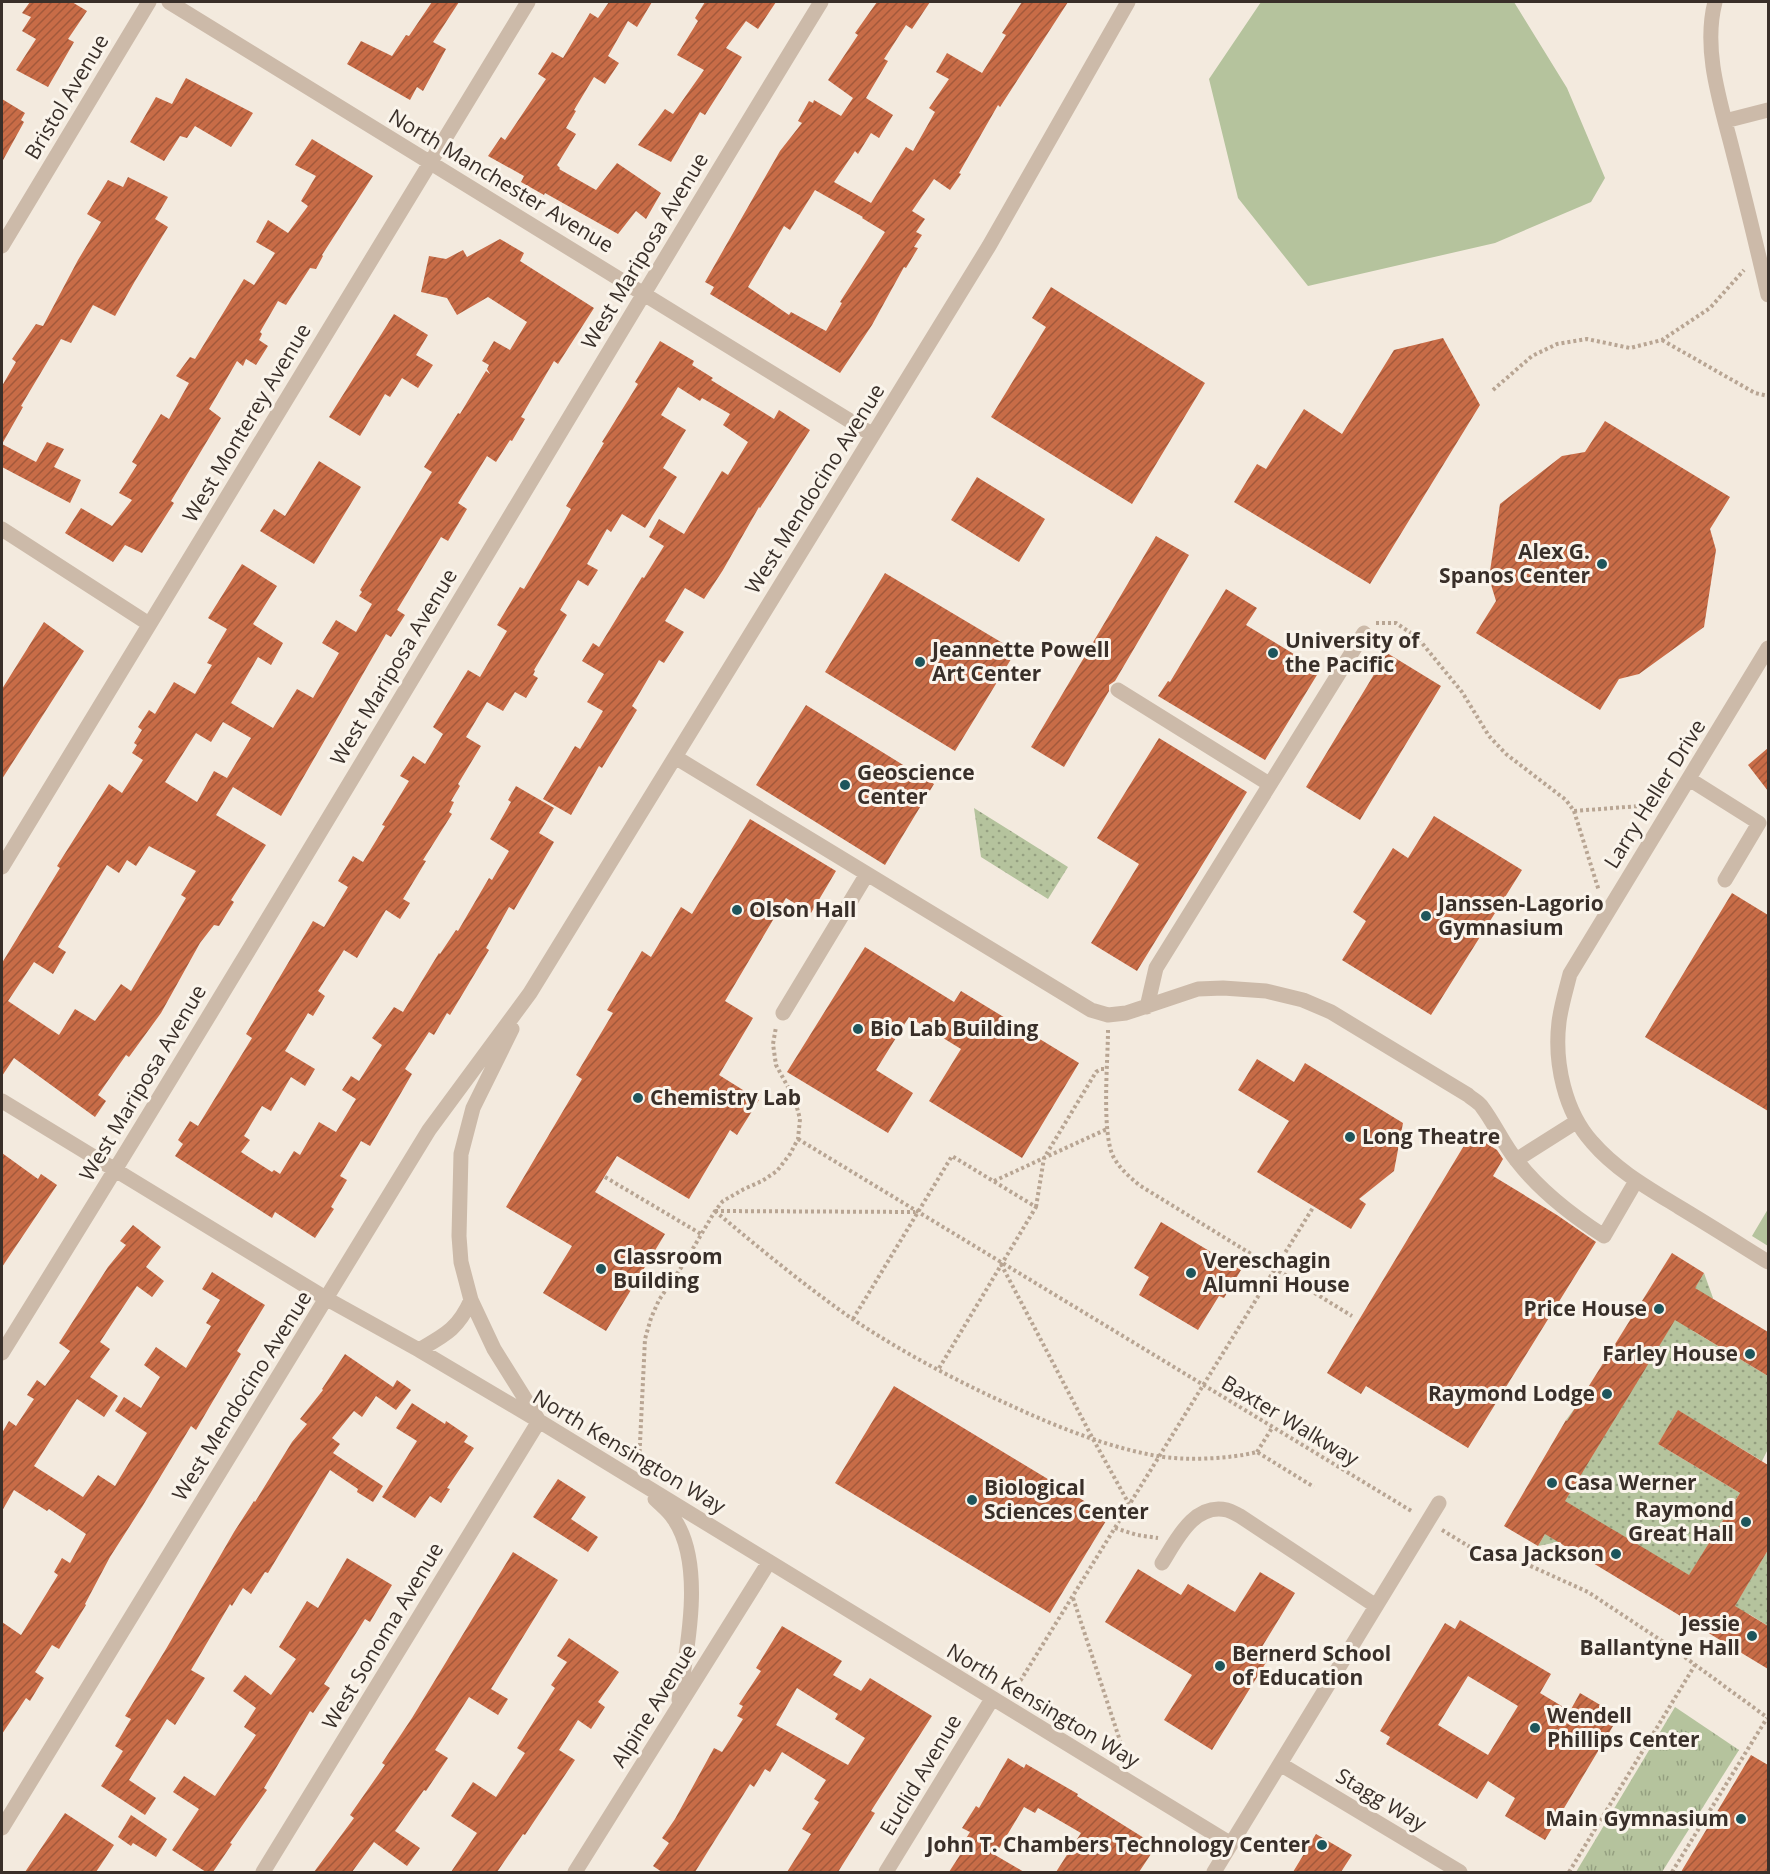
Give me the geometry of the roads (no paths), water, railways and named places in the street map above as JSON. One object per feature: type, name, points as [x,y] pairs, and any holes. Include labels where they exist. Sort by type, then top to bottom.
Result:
[{"type":"street","name":"Bristol Avenue","points":[[2,246],[149,2]]},
{"type":"street","name":"North Manchester Avenue","points":[[169,2],[873,435]]},
{"type":"street","name":"West Monterey Avenue","points":[[2,867],[528,2]]},
{"type":"street","name":"West Mariposa Avenue","points":[[2,1353],[115,1171],[643,292],[821,2]]},
{"type":"street","name":"West Mendocino Avenue","points":[[2,1828],[429,1130],[530,993],[989,246],[1128,2]]},
{"type":"street","points":[[1715,2],[1711,31],[1712,57],[1725,121],[1768,295]]},
{"type":"street","points":[[1725,121],[1768,110]]},
{"type":"street","points":[[2,529],[148,624]]},
{"type":"street","points":[[1147,1007],[1156,968],[1364,633]]},
{"type":"street","name":"Larry Heller Drive","points":[[1768,648],[1570,974],[1558,1024],[1562,1077],[1576,1122],[1592,1143],[1636,1181],[1768,1262]]},
{"type":"street","points":[[1118,690],[1269,784]]},
{"type":"street","points":[[675,757],[1092,1010],[1108,1015],[1126,1013],[1181,994],[1207,989],[1266,991],[1303,1000],[1331,1012],[1468,1095],[1481,1106],[1516,1160],[1536,1183],[1555,1201],[1604,1236],[1636,1181]]},
{"type":"street","points":[[1689,779],[1764,826],[1725,880]]},
{"type":"street","points":[[783,1014],[867,874]]},
{"type":"street","name":"West Mendocino Avenue","points":[[530,993],[473,1108],[461,1154],[459,1236],[461,1262],[471,1300],[494,1349],[539,1421]]},
{"type":"street","name":"North Kensington Way","points":[[2,1101],[327,1299],[539,1421],[1231,1845]]},
{"type":"street","points":[[1516,1160],[1576,1122]]},
{"type":"street","points":[[419,1350],[450,1332],[466,1312],[471,1300]]},
{"type":"street","name":"West Sonoma Avenue","points":[[263,1872],[539,1421]]},
{"type":"street","points":[[638,1482],[674,1518],[689,1556],[691,1590],[689,1632],[678,1708]]},
{"type":"street","points":[[1214,1872],[1439,1503]]},
{"type":"street","points":[[1162,1563],[1186,1526],[1197,1517],[1211,1511],[1226,1510],[1240,1516],[1376,1606]]},
{"type":"street","name":"Alpine Avenue","points":[[575,1872],[769,1562]]},
{"type":"street","name":"Euclid Avenue","points":[[886,1872],[998,1703]]},
{"type":"street","name":"Stagg Way","points":[[1280,1764],[1460,1872]]},
{"type":"place","name":"Alex G. Spanos Center","points":[[1602,564]]},
{"type":"place","name":"University of the Pacific","points":[[1273,653]]},
{"type":"place","name":"Jeannette Powell Art Center","points":[[920,662]]},
{"type":"place","name":"Geoscience Center","points":[[845,785]]},
{"type":"place","name":"Olson Hall","points":[[737,910]]},
{"type":"place","name":"Janssen-Lagorio Gymnasium","points":[[1426,916]]},
{"type":"place","name":"Bio Lab Building","points":[[858,1029]]},
{"type":"place","name":"Chemistry Lab","points":[[638,1098]]},
{"type":"place","name":"Long Theatre","points":[[1350,1137]]},
{"type":"place","name":"Classroom Building","points":[[601,1269]]},
{"type":"place","name":"Vereschagin Alumni House","points":[[1191,1273]]},
{"type":"place","name":"Price House","points":[[1659,1309]]},
{"type":"place","name":"Farley House","points":[[1750,1354]]},
{"type":"place","name":"Raymond Lodge","points":[[1607,1394]]},
{"type":"place","name":"Casa Werner","points":[[1552,1483]]},
{"type":"place","name":"Biological Sciences Center","points":[[972,1500]]},
{"type":"place","name":"Raymond Great Hall","points":[[1746,1522]]},
{"type":"place","name":"Casa Jackson","points":[[1616,1554]]},
{"type":"place","name":"Jessie Ballantyne Hall","points":[[1752,1636]]},
{"type":"place","name":"Bernerd School of Education","points":[[1220,1666]]},
{"type":"place","name":"Wendell Phillips Center","points":[[1535,1728]]},
{"type":"place","name":"Main Gymnasium","points":[[1741,1819]]},
{"type":"place","name":"John T. Chambers Technology Center","points":[[1322,1845]]}]
